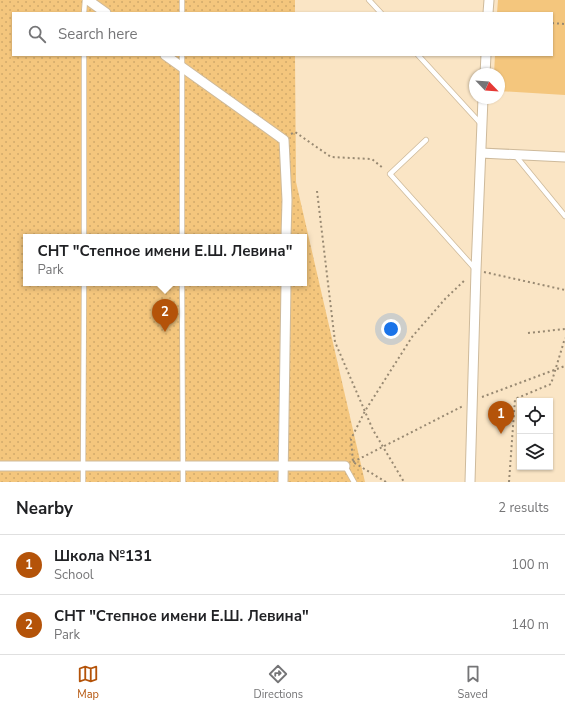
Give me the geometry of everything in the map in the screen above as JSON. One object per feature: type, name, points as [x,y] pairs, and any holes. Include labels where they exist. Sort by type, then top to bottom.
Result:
[{"type":"street","points":[[88,0],[105,12]]},
{"type":"street","points":[[488,12],[489,0]]},
{"type":"street","points":[[166,56],[284,140],[287,200],[286,234]]},
{"type":"street","points":[[485,68],[486,56]]},
{"type":"street","points":[[470,482],[483,104]]},
{"type":"street","points":[[481,152],[565,156]]},
{"type":"street","points":[[283,482],[286,286]]},
{"type":"street","points":[[0,466],[284,466],[349,464]]},
{"type":"lane","points":[[84,0],[84,12]]},
{"type":"lane","points":[[182,0],[182,12]]},
{"type":"lane","points":[[369,0],[380,12]]},
{"type":"lane","points":[[84,56],[84,234]]},
{"type":"lane","points":[[182,56],[182,234]]},
{"type":"lane","points":[[419,56],[482,125]]},
{"type":"lane","points":[[426,140],[390,174],[476,270]]},
{"type":"lane","points":[[514,154],[565,216]]},
{"type":"lane","points":[[83,482],[84,286]]},
{"type":"lane","points":[[182,286],[183,482]]},
{"type":"lane","points":[[349,464],[354,482]]},
{"type":"path","points":[[553,23],[565,24]]},
{"type":"path","points":[[284,140],[295,132],[331,157],[372,159],[390,174]]},
{"type":"path","points":[[317,191],[335,342],[373,430],[404,482]]},
{"type":"path","points":[[349,464],[351,439],[365,411],[412,337],[445,299],[476,270],[565,290]]},
{"type":"path","points":[[528,333],[565,329]]},
{"type":"path","points":[[509,482],[515,399],[551,384],[565,338]]},
{"type":"path","points":[[349,464],[472,401],[565,366]]},
{"type":"path","points":[[349,464],[386,482]]},
{"type":"shaded area","points":[[0,0],[295,0],[295,12],[12,12],[12,56],[295,56],[296,182],[365,482],[0,482]]},
{"type":"shaded area","points":[[498,0],[565,0],[565,95],[505,91],[505,68],[494,68],[495,56],[553,56],[553,12],[497,12]]},
{"type":"place","name":"СНТ \"Степное имени Е.Ш. Левина\"","points":[[165,332]]},
{"type":"place","name":"Школа №131","points":[[501,434]]}]
